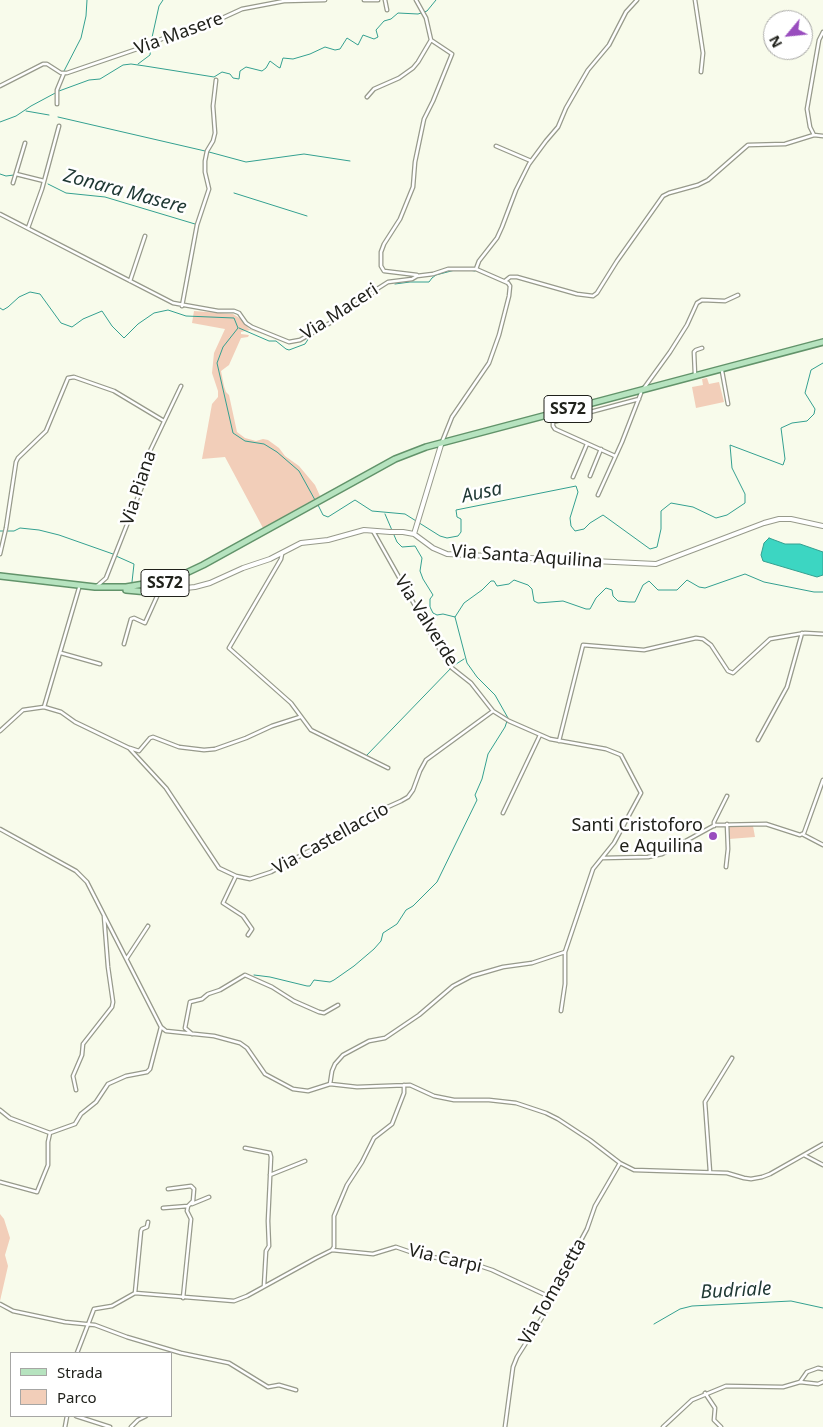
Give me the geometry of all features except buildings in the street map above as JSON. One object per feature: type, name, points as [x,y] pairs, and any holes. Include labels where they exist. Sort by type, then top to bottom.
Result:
[{"type":"main road","name":"SS72","points":[[642,391],[694,375],[823,343]]},
{"type":"main road","name":"SS72","points":[[0,577],[96,587],[146,585],[184,574],[203,566],[396,459],[442,443],[823,343]]},
{"type":"main road","name":"SS72","points":[[0,577],[79,588],[148,589],[185,577],[204,568],[313,506]]},
{"type":"street","name":"Via Masere","points":[[64,73],[140,48],[181,31],[218,20],[242,9],[284,1],[325,0]]},
{"type":"street","points":[[364,0],[378,0]]},
{"type":"street","points":[[385,0],[387,10]]},
{"type":"street","points":[[367,97],[377,87],[399,78],[413,68],[431,40],[428,22],[416,0]]},
{"type":"street","points":[[414,534],[425,493],[452,417],[462,400],[486,369],[493,355],[509,296],[510,286],[505,281],[476,269],[481,256],[496,238],[502,227],[516,190],[531,161],[558,127],[566,108],[588,70],[609,45],[626,12],[637,0]]},
{"type":"street","points":[[695,0],[703,53],[701,72]]},
{"type":"street","points":[[814,135],[810,126],[807,108],[819,40],[823,32]]},
{"type":"street","points":[[418,276],[384,271],[381,266],[381,256],[382,248],[396,227],[413,187],[415,162],[422,126],[452,54],[431,40]]},
{"type":"street","points":[[0,86],[43,64],[48,64],[64,73],[57,92],[57,104]]},
{"type":"street","points":[[182,306],[197,225],[209,189],[204,162],[215,133],[213,106],[216,80]]},
{"type":"street","points":[[28,228],[42,190],[60,126]]},
{"type":"street","points":[[505,281],[510,277],[517,277],[576,294],[593,296],[598,293],[617,261],[663,196],[708,180],[748,145],[786,144],[814,135],[823,136]]},
{"type":"street","points":[[13,184],[25,144]]},
{"type":"street","points":[[496,146],[531,161]]},
{"type":"street","points":[[16,174],[44,180]]},
{"type":"street","name":"Via Maceri","points":[[0,214],[173,303],[218,311],[234,311],[239,313],[246,323],[282,340],[294,341],[309,336],[337,319],[388,282],[412,279],[448,269],[476,269]]},
{"type":"street","points":[[130,281],[145,236]]},
{"type":"street","points":[[598,495],[642,391],[670,352],[680,332],[687,325],[697,303],[702,300],[725,301],[738,295]]},
{"type":"street","points":[[694,375],[694,352],[702,348]]},
{"type":"street","points":[[722,371],[728,404]]},
{"type":"street","points":[[0,554],[16,462],[46,432],[68,378],[74,377],[114,391],[164,421]]},
{"type":"street","name":"Via Piana","points":[[96,587],[106,578],[110,569],[143,484],[150,451],[181,386]]},
{"type":"street","points":[[615,456],[555,429],[553,422],[639,399]]},
{"type":"street","points":[[573,477],[587,444]]},
{"type":"street","points":[[590,476],[601,449]]},
{"type":"street","name":"Via Santa Aquilina","points":[[148,589],[159,592],[195,587],[282,554],[291,548],[307,542],[328,540],[354,532],[372,530],[414,534],[433,548],[447,554],[656,564],[764,522],[791,519],[823,526]]},
{"type":"street","name":"Via Valverde","points":[[372,530],[451,667],[471,683],[493,711],[540,736],[606,749],[621,755],[641,793],[614,843],[603,858]]},
{"type":"street","points":[[282,554],[230,648],[291,703],[311,730],[388,768]]},
{"type":"street","points":[[44,707],[79,588]]},
{"type":"street","points":[[124,644],[132,618],[143,622],[146,621],[159,592]]},
{"type":"street","points":[[559,741],[581,646],[605,646],[644,650],[696,638],[703,639],[710,645],[728,671],[733,673],[767,641],[802,633],[823,634]]},
{"type":"street","points":[[758,740],[787,687],[802,633]]},
{"type":"street","points":[[61,653],[100,664]]},
{"type":"street","points":[[0,731],[23,710],[44,707],[61,712],[75,722],[135,753],[150,772],[162,782],[219,868],[236,876],[223,903],[243,916],[252,929],[248,935]]},
{"type":"street","name":"Via Castellaccio","points":[[236,876],[250,879],[271,872],[307,852],[340,838],[381,810],[401,801],[413,790],[420,770],[426,760],[493,711]]},
{"type":"street","points":[[128,748],[139,751],[153,737],[179,747],[204,750],[215,749],[300,717]]},
{"type":"street","points":[[503,813],[540,736]]},
{"type":"street","points":[[802,834],[804,833],[823,780]]},
{"type":"street","points":[[714,826],[714,822],[727,796]]},
{"type":"street","points":[[726,867],[728,849],[727,824]]},
{"type":"street","points":[[561,1011],[566,984],[565,952],[593,869],[603,858],[648,858],[662,854],[714,826],[727,824],[766,824],[795,834],[802,834],[823,844]]},
{"type":"street","points":[[0,829],[76,871],[87,882],[161,1026],[166,1030],[214,1036],[240,1043],[247,1048],[265,1074],[293,1089],[308,1091],[330,1084],[357,1087],[404,1085],[415,1087],[434,1096],[454,1100],[489,1100],[516,1103],[546,1113],[570,1126],[620,1163],[634,1170],[727,1173],[744,1178],[762,1178],[823,1144]]},
{"type":"street","points":[[76,1090],[73,1076],[82,1056],[83,1044],[112,1007],[113,1002],[104,915]]},
{"type":"street","points":[[127,958],[148,926]]},
{"type":"street","points":[[330,1084],[335,1064],[343,1055],[369,1041],[385,1038],[419,1015],[454,986],[472,976],[503,966],[532,963],[565,952]]},
{"type":"street","points":[[192,1034],[184,1028],[190,1002],[220,990],[245,975],[272,987],[294,1001],[320,1012],[324,1013],[338,1005]]},
{"type":"street","points":[[0,1110],[10,1118],[50,1133],[75,1124],[81,1114],[96,1102],[108,1084],[126,1076],[147,1072],[150,1069],[161,1026]]},
{"type":"street","points":[[710,1172],[704,1102],[732,1058]]},
{"type":"street","points":[[77,1352],[94,1309],[112,1306],[135,1293],[234,1301],[247,1296],[332,1250],[334,1247],[334,1216],[343,1194],[374,1138],[392,1124],[404,1093],[404,1085]]},
{"type":"street","points":[[0,1182],[37,1192],[48,1164],[50,1133]]},
{"type":"street","points":[[244,1148],[270,1153],[271,1157],[268,1221],[269,1246],[266,1251],[264,1286]]},
{"type":"street","points":[[804,1155],[823,1165]]},
{"type":"street","points":[[270,1175],[306,1161]]},
{"type":"street","name":"Via Tomasetta","points":[[505,1427],[512,1377],[517,1357],[532,1336],[587,1229],[595,1206],[620,1163]]},
{"type":"street","points":[[168,1188],[191,1186],[194,1189],[187,1211],[191,1219],[183,1298]]},
{"type":"street","points":[[163,1208],[190,1205],[209,1198]]},
{"type":"street","points":[[135,1293],[141,1231],[148,1227],[148,1222]]},
{"type":"street","name":"Via Carpi","points":[[332,1250],[373,1254],[396,1247],[422,1256],[465,1262],[492,1270],[552,1298]]},
{"type":"street","points":[[0,1304],[13,1311],[65,1322],[89,1324],[181,1353],[229,1363],[268,1387],[276,1385],[296,1390]]},
{"type":"street","points":[[800,1382],[807,1372],[823,1369]]},
{"type":"street","points":[[663,1427],[692,1400],[726,1386],[783,1387],[800,1382],[818,1384],[823,1382]]},
{"type":"street","points":[[705,1394],[715,1408],[714,1420],[721,1427]]},
{"type":"street","points":[[79,1417],[110,1427]]},
{"type":"street","points":[[131,1427],[144,1417]]},
{"type":"green space","points":[[194,311],[233,314],[241,319],[249,329],[273,337],[250,330],[241,332],[241,334],[249,335],[248,337],[241,338],[229,365],[221,371],[226,392],[229,395],[237,432],[245,438],[256,441],[268,440],[279,448],[285,456],[299,466],[315,485],[320,496],[263,528],[225,457],[202,459],[212,404],[218,397],[212,373],[214,353],[225,329],[192,323]]},
{"type":"green space","points":[[707,378],[709,384],[719,382],[724,402],[696,408],[692,387],[703,385],[702,379]]},
{"type":"green space","points":[[753,826],[755,837],[729,839],[728,827]]},
{"type":"green space","points":[[0,1214],[4,1219],[10,1238],[5,1255],[8,1266],[0,1301]]},
{"type":"water","points":[[769,538],[785,544],[800,544],[823,552],[823,575],[817,577],[763,561],[761,555],[764,543]]},
{"type":"waterway","name":"Zonara Masere","points":[[64,71],[81,38],[86,16],[87,0]]},
{"type":"waterway","name":"Zonara Masere","points":[[151,42],[159,6],[163,0]]},
{"type":"waterway","name":"Zonara Masere","points":[[0,122],[16,116],[59,91],[89,80],[100,79],[123,65],[131,64],[214,77],[222,72],[239,79],[240,71],[246,67],[262,71],[270,61],[280,68],[283,58],[293,59],[325,47],[335,50],[340,49],[347,38],[358,45],[363,35],[374,39],[378,37],[376,30],[384,21],[391,19],[398,13],[418,14],[427,11],[436,0]]},
{"type":"waterway","name":"Zonara Masere","points":[[138,64],[150,55],[151,46]]},
{"type":"waterway","name":"Zonara Masere","points":[[26,111],[49,115]]},
{"type":"waterway","name":"Zonara Masere","points":[[58,117],[205,151]]},
{"type":"waterway","name":"Zonara Masere","points":[[209,152],[246,162],[304,154],[350,161]]},
{"type":"waterway","name":"Zonara Masere","points":[[0,174],[6,176],[14,175]]},
{"type":"waterway","name":"Zonara Masere","points":[[18,176],[25,178]]},
{"type":"waterway","name":"Zonara Masere","points":[[48,184],[66,193],[105,197],[195,224]]},
{"type":"waterway","name":"Zonara Masere","points":[[234,193],[307,216]]},
{"type":"waterway","points":[[395,284],[429,282],[436,275],[455,270]]},
{"type":"waterway","points":[[469,270],[475,271]]},
{"type":"waterway","name":"Ausa","points":[[0,308],[3,310],[19,297],[30,292],[40,294],[61,323],[72,327],[83,319],[102,311],[112,326],[124,338],[138,324],[154,313],[168,310],[186,316],[234,318],[238,328],[223,347],[217,363],[233,433],[245,441],[264,444],[277,452],[299,471],[315,500]]},
{"type":"waterway","points":[[239,328],[269,341],[276,341],[289,350],[305,344],[309,338]]},
{"type":"waterway","name":"Ausa","points":[[317,503],[323,515],[328,517],[355,500],[372,511],[405,514],[440,536],[447,538],[458,536],[461,532],[461,519],[457,517],[456,510],[576,486],[578,492],[570,518],[571,526],[575,531],[584,529],[603,515],[650,549],[657,547],[661,529],[661,511],[671,503],[693,507],[716,518],[727,515],[745,503],[745,494],[732,468],[730,445],[783,465],[785,459],[781,428],[792,423],[807,421],[814,414],[815,409],[805,393],[811,370],[823,363]]},
{"type":"waterway","name":"Budriale","points":[[385,514],[397,542],[402,547],[415,546],[422,558],[420,571],[433,595],[430,599],[430,607],[433,613],[437,615],[443,614],[455,617],[464,603],[491,581],[494,581],[497,586],[509,584],[514,580],[528,585],[532,589],[534,601],[538,603],[563,601],[586,609],[590,609],[596,598],[606,588],[612,590],[613,596],[618,601],[635,602],[643,585],[649,581],[658,590],[677,590],[687,580],[699,587],[705,588],[745,574],[764,582],[814,592],[823,592]]},
{"type":"waterway","points":[[6,531],[14,531],[20,528],[39,530],[113,554]]},
{"type":"waterway","points":[[116,556],[134,564],[132,582]]},
{"type":"waterway","points":[[254,975],[307,986],[310,986],[314,980],[330,982],[334,980],[374,949],[381,941],[383,933],[397,924],[406,910],[413,906],[437,882],[477,800],[475,795],[482,779],[488,754],[505,727],[508,718],[495,695],[477,677],[467,663],[455,617]]},
{"type":"waterway","points":[[366,756],[453,666],[464,659]]},
{"type":"waterway","name":"Budriale","points":[[654,1324],[680,1309],[692,1306],[791,1301],[823,1308]]},
{"type":"place","name":"Santi Cristoforo e Aquilina","points":[[713,836]]}]
